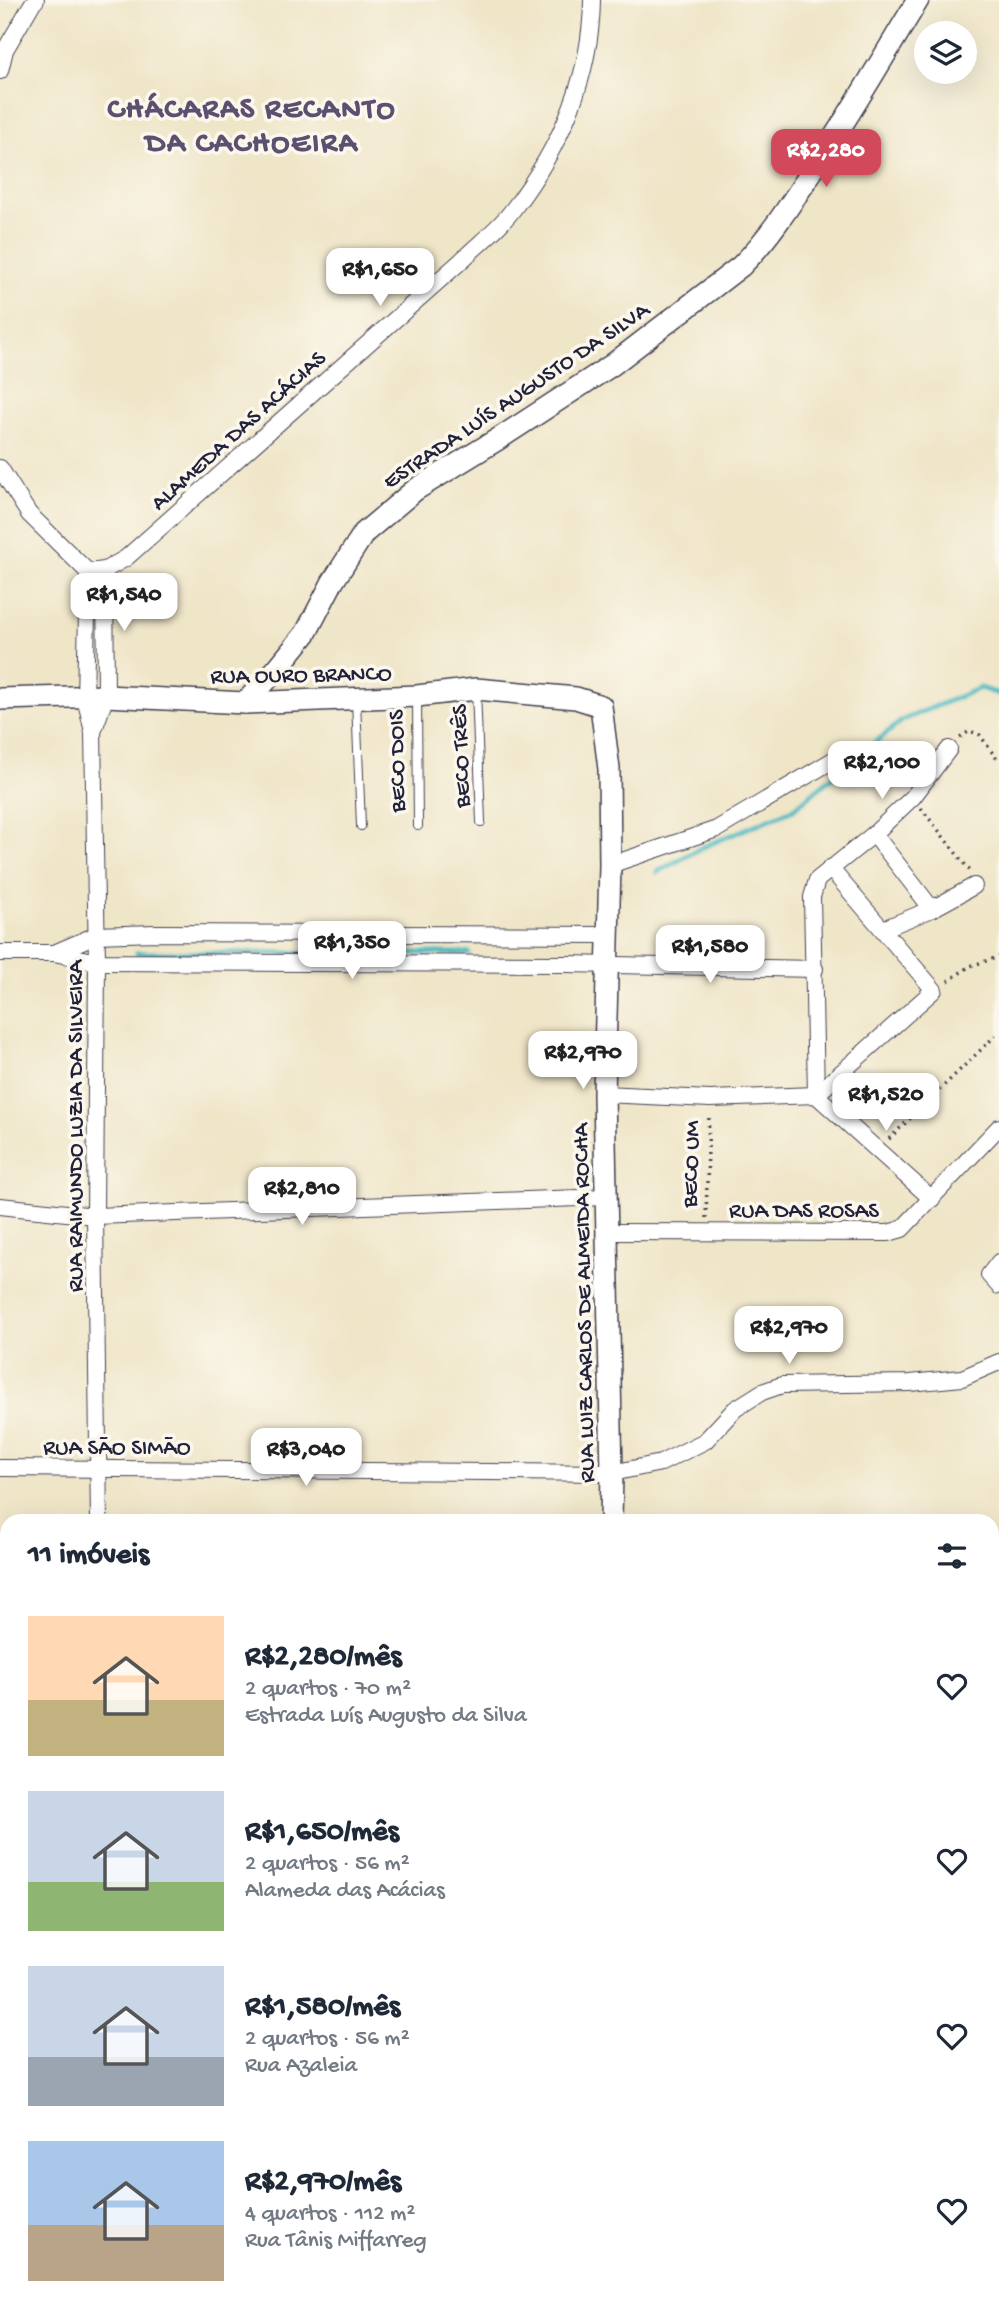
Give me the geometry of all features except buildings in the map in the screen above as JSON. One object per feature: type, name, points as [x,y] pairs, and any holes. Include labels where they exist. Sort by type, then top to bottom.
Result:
[{"type":"street","points":[[0,71],[5,50],[36,0]]},
{"type":"street","name":"ALAMEDA DAS ACÁCIAS","points":[[96,571],[126,558],[461,261],[509,214],[561,135],[575,102],[592,21],[592,0]]},
{"type":"street","name":"ESTRADA LUÍS AUGUSTO DA SILVA","points":[[245,703],[306,633],[332,583],[364,533],[415,490],[612,365],[741,266],[757,250],[837,135],[918,0]]},
{"type":"street","points":[[0,468],[29,514],[96,571]]},
{"type":"street","name":"RUA RAIMUNDO LUZIA DA SILVEIRA","points":[[96,571],[96,697],[93,732],[97,962],[95,1216],[99,1514]]},
{"type":"street","name":"RUA OURO BRANCO","points":[[0,699],[96,697],[245,703],[356,700],[476,689],[576,698],[601,706]]},
{"type":"street","name":"RUA LUIZ CARLOS DE ALMEIDA ROCHA","points":[[601,706],[609,769],[610,865],[604,1094],[611,1514]]},
{"type":"street","points":[[932,1199],[816,1095],[812,897],[817,880],[874,834],[913,797],[949,749]]},
{"type":"street","points":[[610,865],[717,829],[845,753]]},
{"type":"street","points":[[874,834],[932,909]]},
{"type":"street","points":[[604,1094],[710,1098],[816,1095],[934,989],[830,869]]},
{"type":"street","points":[[883,929],[932,909],[974,886]]},
{"type":"street","points":[[54,953],[96,935],[607,934]]},
{"type":"street","points":[[0,953],[54,953],[97,962],[815,969]]},
{"type":"street","name":"RUA DAS ROSAS","points":[[607,1231],[888,1233],[902,1229],[999,1127]]},
{"type":"street","points":[[0,1206],[95,1216],[605,1197]]},
{"type":"street","points":[[994,1281],[999,1262]]},
{"type":"street","name":"RUA SÃO SIMÃO","points":[[0,1468],[612,1473],[661,1463],[694,1446],[705,1440],[735,1409],[762,1392],[782,1385],[910,1383],[962,1378],[999,1362]]},
{"type":"lane","name":"BECO TRÊS","points":[[476,689],[481,822]]},
{"type":"lane","name":"BECO DOIS","points":[[417,696],[418,826]]},
{"type":"lane","points":[[356,700],[361,826]]},
{"type":"path","points":[[949,749],[957,739],[970,731],[980,735],[999,762]]},
{"type":"path","points":[[928,817],[971,872],[974,886]]},
{"type":"path","points":[[934,989],[970,966],[999,957]]},
{"type":"path","points":[[878,1150],[998,1033]]},
{"type":"path","name":"BECO UM","points":[[706,1231],[710,1098]]},
{"type":"waterway","points":[[657,872],[703,847],[793,809],[903,720],[980,688],[999,694]]},
{"type":"waterway","points":[[137,953],[469,953]]},
{"type":"district","name":"CHÁCARAS RECANTO DA CACHOEIRA","points":[[252,124]]}]
